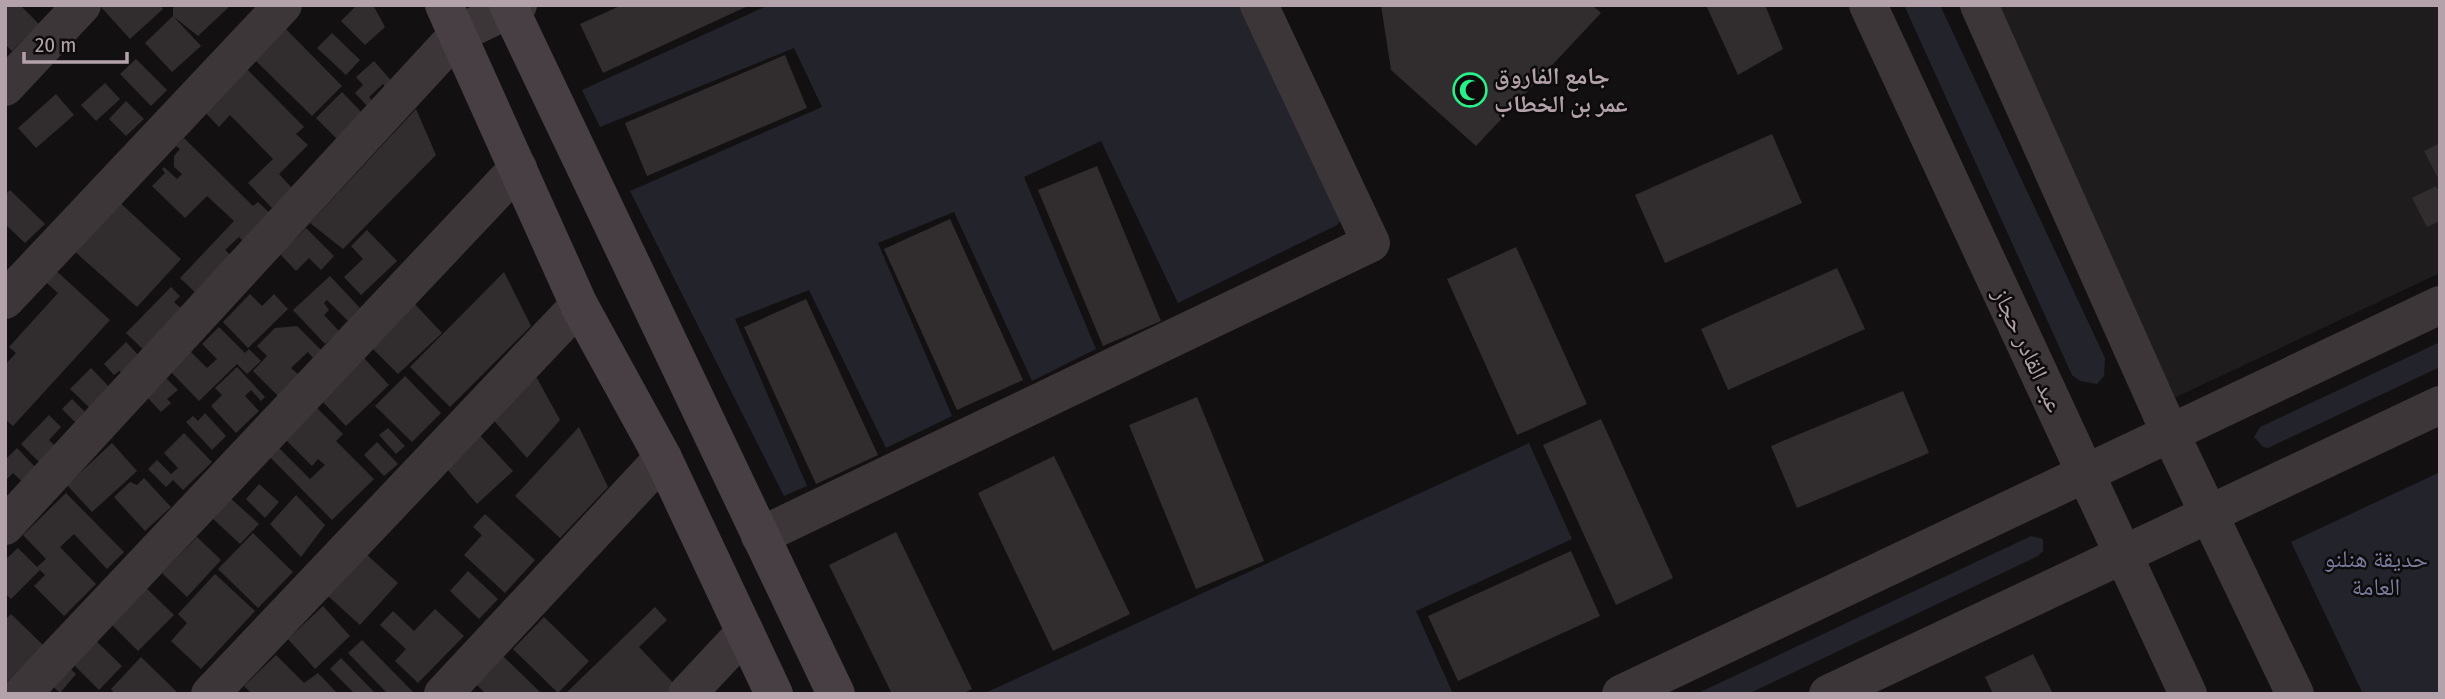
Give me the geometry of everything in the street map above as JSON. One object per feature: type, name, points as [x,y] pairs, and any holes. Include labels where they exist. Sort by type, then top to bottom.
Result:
[{"type":"main road","points":[[512,7],[836,694]]},
{"type":"main road","points":[[451,20],[579,305],[663,458],[774,694]]},
{"type":"street","points":[[5,87],[82,5]]},
{"type":"street","points":[[5,300],[284,5]]},
{"type":"street","points":[[760,536],[1371,243],[1259,5]]},
{"type":"street","name":"عبد القادر حجاز","points":[[1868,5],[2189,694]]},
{"type":"street","points":[[1979,5],[2170,433],[2295,694]]},
{"type":"street","points":[[5,526],[451,20],[512,7]]},
{"type":"street","points":[[22,694],[518,168]]},
{"type":"street","points":[[210,694],[579,305]]},
{"type":"street","points":[[1621,694],[2440,305]]},
{"type":"street","points":[[1828,694],[2440,405]]},
{"type":"street","points":[[443,694],[663,458]]},
{"type":"street","points":[[687,694],[745,632]]},
{"type":"shaded area","points":[[1997,5],[2440,5],[2440,273],[2174,398]]},
{"type":"green space","points":[[769,5],[1248,5],[1346,213],[1337,225],[1178,303],[1101,141],[1024,177],[1096,349],[1032,381],[954,212],[878,243],[952,416],[886,448],[809,290],[735,319],[807,486],[784,496],[630,191],[822,107],[794,48],[600,127],[582,90]]},
{"type":"green space","points":[[1904,5],[1940,5],[2105,358],[2104,376],[2097,384],[2080,381],[2072,375]]},
{"type":"green space","points":[[2440,342],[2440,367],[2268,448],[2263,447],[2254,437],[2260,427]]},
{"type":"green space","points":[[1529,443],[1572,539],[1416,611],[1453,694],[983,694]]},
{"type":"green space","name":"حديقة هنلنو العامة","points":[[2440,472],[2440,694],[2363,694],[2291,542]]},
{"type":"green space","points":[[2031,536],[2043,539],[2043,551],[2038,556],[1748,694],[1696,694]]},
{"type":"building","points":[[5,5],[20,5],[39,24],[12,51],[5,44]]},
{"type":"building","points":[[160,5],[163,9],[130,39],[101,7]]},
{"type":"building","points":[[176,5],[231,5],[198,36],[173,16],[173,8]]},
{"type":"building","points":[[357,5],[373,5],[385,27],[365,45],[341,21]]},
{"type":"building","points":[[622,5],[750,5],[603,73],[580,24]]},
{"type":"building","name":"جامع الفاروق عمر بن الخطاب","points":[[1381,5],[1592,5],[1601,13],[1476,146],[1391,70]]},
{"type":"building","points":[[1706,5],[1765,5],[1783,49],[1738,75]]},
{"type":"building","points":[[173,16],[201,46],[172,72],[145,43]]},
{"type":"building","points":[[284,27],[342,86],[312,116],[253,58]]},
{"type":"building","points":[[332,33],[360,60],[346,75],[317,48]]},
{"type":"building","points":[[785,55],[807,108],[647,176],[625,123]]},
{"type":"building","points":[[136,59],[167,90],[151,106],[120,74]]},
{"type":"building","points":[[374,61],[395,85],[388,91],[383,84],[369,97],[375,104],[370,109],[355,93],[363,85],[356,77]]},
{"type":"building","points":[[241,63],[304,127],[296,134],[308,145],[279,174],[292,188],[272,208],[248,183],[273,159],[230,115],[219,127],[198,105]]},
{"type":"building","points":[[105,83],[120,99],[96,121],[81,105]]},
{"type":"building","points":[[342,92],[366,117],[340,142],[316,118]]},
{"type":"building","points":[[56,94],[74,115],[36,148],[18,128]]},
{"type":"building","points":[[126,101],[144,119],[126,136],[109,119]]},
{"type":"building","points":[[416,109],[436,155],[343,249],[310,223]]},
{"type":"building","points":[[1772,134],[1802,203],[1665,263],[1635,195]]},
{"type":"building","points":[[184,138],[253,206],[258,202],[274,217],[246,244],[239,237],[225,250],[235,259],[199,296],[180,278],[234,221],[207,196],[185,218],[152,186],[165,173],[162,169],[164,167],[177,179],[182,174],[174,167],[174,156],[180,149],[176,146]]},
{"type":"building","points":[[2440,143],[2440,182],[2424,151]]},
{"type":"building","points":[[1097,166],[1161,321],[1103,346],[1038,190]]},
{"type":"building","points":[[2436,186],[2440,194],[2440,221],[2427,227],[2412,198]]},
{"type":"building","points":[[10,190],[45,224],[25,243],[5,224],[5,195]]},
{"type":"building","points":[[117,200],[181,259],[137,307],[72,249]]},
{"type":"building","points":[[950,219],[1023,380],[957,410],[884,249]]},
{"type":"building","points":[[306,228],[334,256],[321,270],[309,258],[296,271],[280,254]]},
{"type":"building","points":[[367,230],[397,261],[361,295],[344,277],[363,259],[351,246]]},
{"type":"building","points":[[1516,247],[1587,404],[1517,435],[1447,279]]},
{"type":"building","points":[[52,267],[110,320],[13,426],[5,419],[5,365],[16,353],[9,347],[58,293],[41,278]]},
{"type":"building","points":[[1837,268],[1865,329],[1728,390],[1701,329]]},
{"type":"building","points":[[504,272],[531,326],[450,407],[410,367]]},
{"type":"building","points":[[330,276],[360,308],[348,321],[327,300],[324,303],[329,310],[324,315],[339,331],[325,344],[293,310]]},
{"type":"building","points":[[171,287],[180,296],[174,302],[187,314],[148,354],[126,333]]},
{"type":"building","points":[[250,294],[262,306],[274,294],[288,309],[248,348],[223,322]]},
{"type":"building","points":[[806,299],[878,455],[816,484],[744,327]]},
{"type":"building","points":[[412,301],[442,333],[398,374],[368,344]]},
{"type":"building","points":[[297,326],[321,350],[313,358],[308,352],[291,368],[300,376],[278,396],[253,371],[267,356],[257,346],[275,328]]},
{"type":"building","points":[[219,327],[245,353],[249,349],[261,361],[247,374],[237,364],[199,401],[170,371],[190,351],[207,368],[217,359],[202,344]]},
{"type":"building","points":[[126,342],[142,359],[126,375],[119,371],[114,375],[104,364]]},
{"type":"building","points":[[363,357],[389,385],[346,426],[320,399]]},
{"type":"building","points":[[237,367],[265,397],[261,401],[251,390],[245,396],[259,411],[236,433],[211,406],[222,395],[215,388]]},
{"type":"building","points":[[91,368],[114,392],[93,411],[70,389]]},
{"type":"building","points":[[532,369],[560,420],[527,458],[489,415]]},
{"type":"building","points":[[405,376],[441,413],[412,442],[375,406]]},
{"type":"building","points":[[166,378],[178,390],[167,399],[171,403],[161,412],[146,396]]},
{"type":"building","points":[[1903,391],[1929,453],[1797,508],[1771,446]]},
{"type":"building","points":[[1197,397],[1264,561],[1196,589],[1129,425]]},
{"type":"building","points":[[72,399],[91,418],[81,428],[62,409]]},
{"type":"building","points":[[313,404],[343,434],[336,441],[374,479],[332,520],[269,456],[278,447],[310,479],[325,465],[318,459],[312,466],[282,436]]},
{"type":"building","points":[[205,413],[226,436],[212,450],[186,422],[193,416],[198,421]]},
{"type":"building","points":[[49,415],[61,427],[49,440],[62,453],[46,469],[21,444]]},
{"type":"building","points":[[1601,419],[1673,578],[1616,605],[1543,445]]},
{"type":"building","points":[[579,427],[608,487],[560,538],[515,496]]},
{"type":"building","points":[[388,428],[405,446],[396,454],[379,435]]},
{"type":"building","points":[[473,428],[513,471],[477,504],[441,462]]},
{"type":"building","points":[[184,433],[212,462],[183,490],[173,480],[166,487],[148,469],[157,460],[171,474],[178,468],[164,453]]},
{"type":"building","points":[[377,442],[398,464],[384,476],[364,455]]},
{"type":"building","points":[[112,443],[137,471],[92,512],[67,485]]},
{"type":"building","points":[[17,448],[39,471],[26,485],[13,473],[5,481],[5,460]]},
{"type":"building","points":[[1054,456],[1130,614],[1053,651],[978,493]]},
{"type":"building","points":[[144,478],[171,507],[145,531],[114,497],[130,482],[137,485]]},
{"type":"building","points":[[259,484],[279,502],[265,518],[246,499]]},
{"type":"building","points":[[66,493],[124,552],[107,569],[74,534],[60,547],[96,584],[64,616],[34,586],[45,575],[40,570],[11,599],[5,593],[5,560],[18,548],[37,567],[46,559],[23,535]]},
{"type":"building","points":[[296,495],[325,525],[301,557],[270,524]]},
{"type":"building","points":[[228,496],[259,524],[240,544],[210,516]]},
{"type":"building","points":[[485,514],[535,560],[505,593],[464,555],[482,535],[473,527]]},
{"type":"building","points":[[896,532],[972,689],[962,694],[892,694],[829,565]]},
{"type":"building","points":[[253,533],[293,572],[258,608],[218,569]]},
{"type":"building","points":[[197,537],[221,560],[187,597],[162,573]]},
{"type":"building","points":[[1571,551],[1600,616],[1458,681],[1428,616]]},
{"type":"building","points":[[366,554],[398,583],[360,625],[328,596]]},
{"type":"building","points":[[468,571],[498,599],[479,619],[450,591]]},
{"type":"building","points":[[215,574],[255,611],[201,669],[171,641],[187,623],[178,614]]},
{"type":"building","points":[[141,583],[174,615],[138,651],[106,619]]},
{"type":"building","points":[[323,606],[350,636],[315,669],[288,639]]},
{"type":"building","points":[[655,607],[667,620],[639,647],[679,689],[674,694],[565,694]]},
{"type":"building","points":[[435,609],[464,636],[418,683],[395,661],[406,649],[380,625],[393,611],[414,631]]},
{"type":"building","points":[[11,614],[43,645],[5,684],[5,620]]},
{"type":"building","points":[[544,617],[589,661],[558,693],[513,649]]},
{"type":"building","points":[[92,637],[122,666],[99,690],[69,660]]},
{"type":"building","points":[[362,640],[413,692],[411,694],[388,694],[348,653]]},
{"type":"building","points":[[2033,654],[2053,694],[1993,694],[1985,677]]},
{"type":"building","points":[[276,655],[304,683],[318,673],[338,694],[252,694],[244,686]]},
{"type":"building","points":[[503,656],[542,694],[486,694],[476,684]]},
{"type":"building","points":[[141,657],[179,694],[115,694],[111,689]]},
{"type":"building","points":[[341,658],[376,694],[355,694],[330,669]]},
{"type":"building","points":[[64,663],[76,674],[60,693],[48,682]]},
{"type":"place","name":"جامع الفاروق عمر بن الخطاب","points":[[1470,90]]}]
